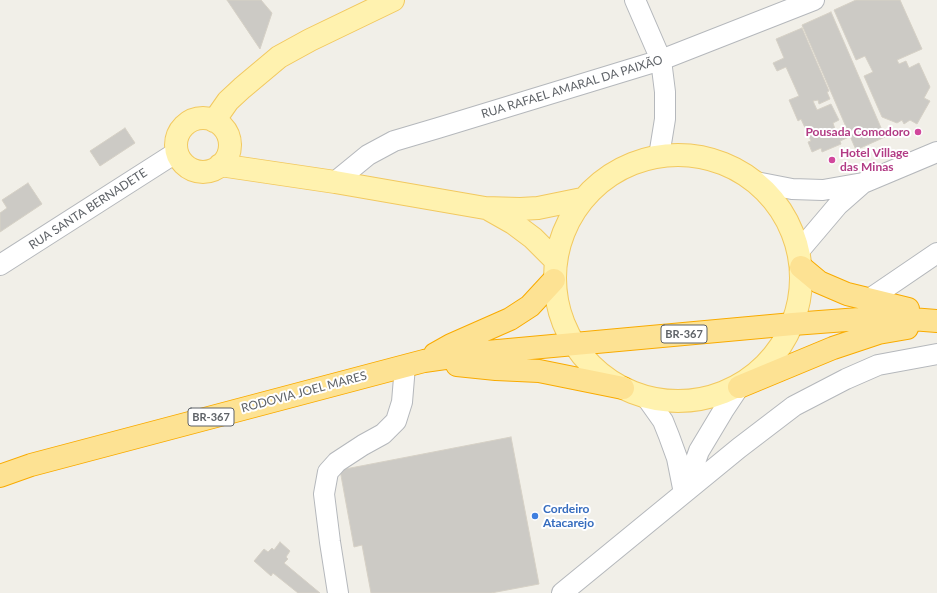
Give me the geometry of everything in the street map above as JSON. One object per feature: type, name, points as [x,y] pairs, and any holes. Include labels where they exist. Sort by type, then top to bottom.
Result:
[{"type":"highway","points":[[800,259],[819,282],[847,294],[908,309],[937,321]]},
{"type":"highway","points":[[414,363],[450,345],[510,319],[530,306],[555,270]]},
{"type":"highway","name":"BR-367","points":[[414,363],[487,352],[794,324],[886,317],[937,321]]},
{"type":"highway","points":[[738,387],[833,348],[878,333],[937,321]]},
{"type":"highway","points":[[414,363],[539,371],[624,388]]},
{"type":"highway","name":"RODOVIA JOEL MARES","points":[[0,476],[31,464],[414,363]]},
{"type":"main road","points":[[214,121],[228,101],[279,57],[310,40],[393,0]]},
{"type":"main road","points":[[197,118],[206,118],[214,121],[222,126],[227,133],[229,150],[226,158],[220,165],[212,170],[194,170],[181,160],[177,152],[176,143],[178,135],[182,127],[197,118]]},
{"type":"main road","points":[[694,155],[727,164],[756,182],[776,202],[790,225],[800,259],[801,296],[794,324],[780,349],[762,370],[738,387],[693,401],[646,397],[624,388],[596,370],[576,344],[559,314],[555,270],[560,238],[582,199],[617,170],[659,156],[694,155]]},
{"type":"main road","points":[[220,165],[335,182],[485,208],[538,208],[582,199]]},
{"type":"main road","points":[[485,208],[513,223],[533,238],[555,270]]},
{"type":"street","points":[[635,0],[661,60],[665,92],[665,119],[659,156]]},
{"type":"street","name":"RUA RAFAEL AMARAL DA PAIXÃO","points":[[335,182],[368,155],[394,141],[661,60],[814,0]]},
{"type":"street","name":"RUA SANTA BERNADETE","points":[[0,265],[177,152]]},
{"type":"street","points":[[756,182],[792,189],[823,190],[863,182],[937,152]]},
{"type":"street","points":[[800,259],[838,205],[863,182]]},
{"type":"street","points":[[868,300],[937,253]]},
{"type":"street","points":[[562,593],[739,448],[794,406],[846,379],[878,365],[937,354]]},
{"type":"street","points":[[338,593],[324,494],[328,472],[337,462],[383,434],[396,421],[414,363]]},
{"type":"street","points":[[684,493],[699,451],[738,387]]},
{"type":"street","points":[[646,397],[662,421],[669,436],[684,493]]},
{"type":"building","points":[[227,0],[261,0],[272,13],[260,49]]},
{"type":"building","points":[[856,0],[900,0],[922,49],[897,60],[899,64],[906,61],[909,68],[919,63],[930,87],[924,98],[930,101],[917,124],[910,120],[904,124],[902,120],[897,123],[882,117],[864,76],[873,72],[865,56],[856,60],[834,10]]},
{"type":"building","points":[[831,12],[885,137],[856,150],[802,25]]},
{"type":"building","points":[[802,28],[829,91],[827,92],[830,99],[819,104],[818,100],[813,101],[817,110],[831,104],[839,120],[833,123],[836,132],[845,128],[849,137],[840,141],[841,144],[822,152],[821,148],[812,152],[808,142],[811,141],[801,119],[798,121],[789,100],[799,96],[786,67],[777,71],[773,63],[784,58],[776,39]]},
{"type":"building","points":[[125,128],[135,143],[100,166],[90,151]]},
{"type":"building","points":[[28,183],[42,204],[0,232],[0,213],[7,208],[2,200]]},
{"type":"building","points":[[511,437],[539,584],[491,593],[371,593],[362,545],[354,547],[340,470]]},
{"type":"building","points":[[280,542],[290,551],[286,557],[288,559],[284,563],[320,593],[298,593],[273,573],[271,576],[254,561],[264,549],[268,552],[272,548],[274,550]]},
{"type":"place","name":"Pousada Comodoro","points":[[918,132]]},
{"type":"place","name":"Hotel Village das Minas","points":[[832,160]]},
{"type":"place","name":"Cordeiro Atacarejo","points":[[535,516]]}]
